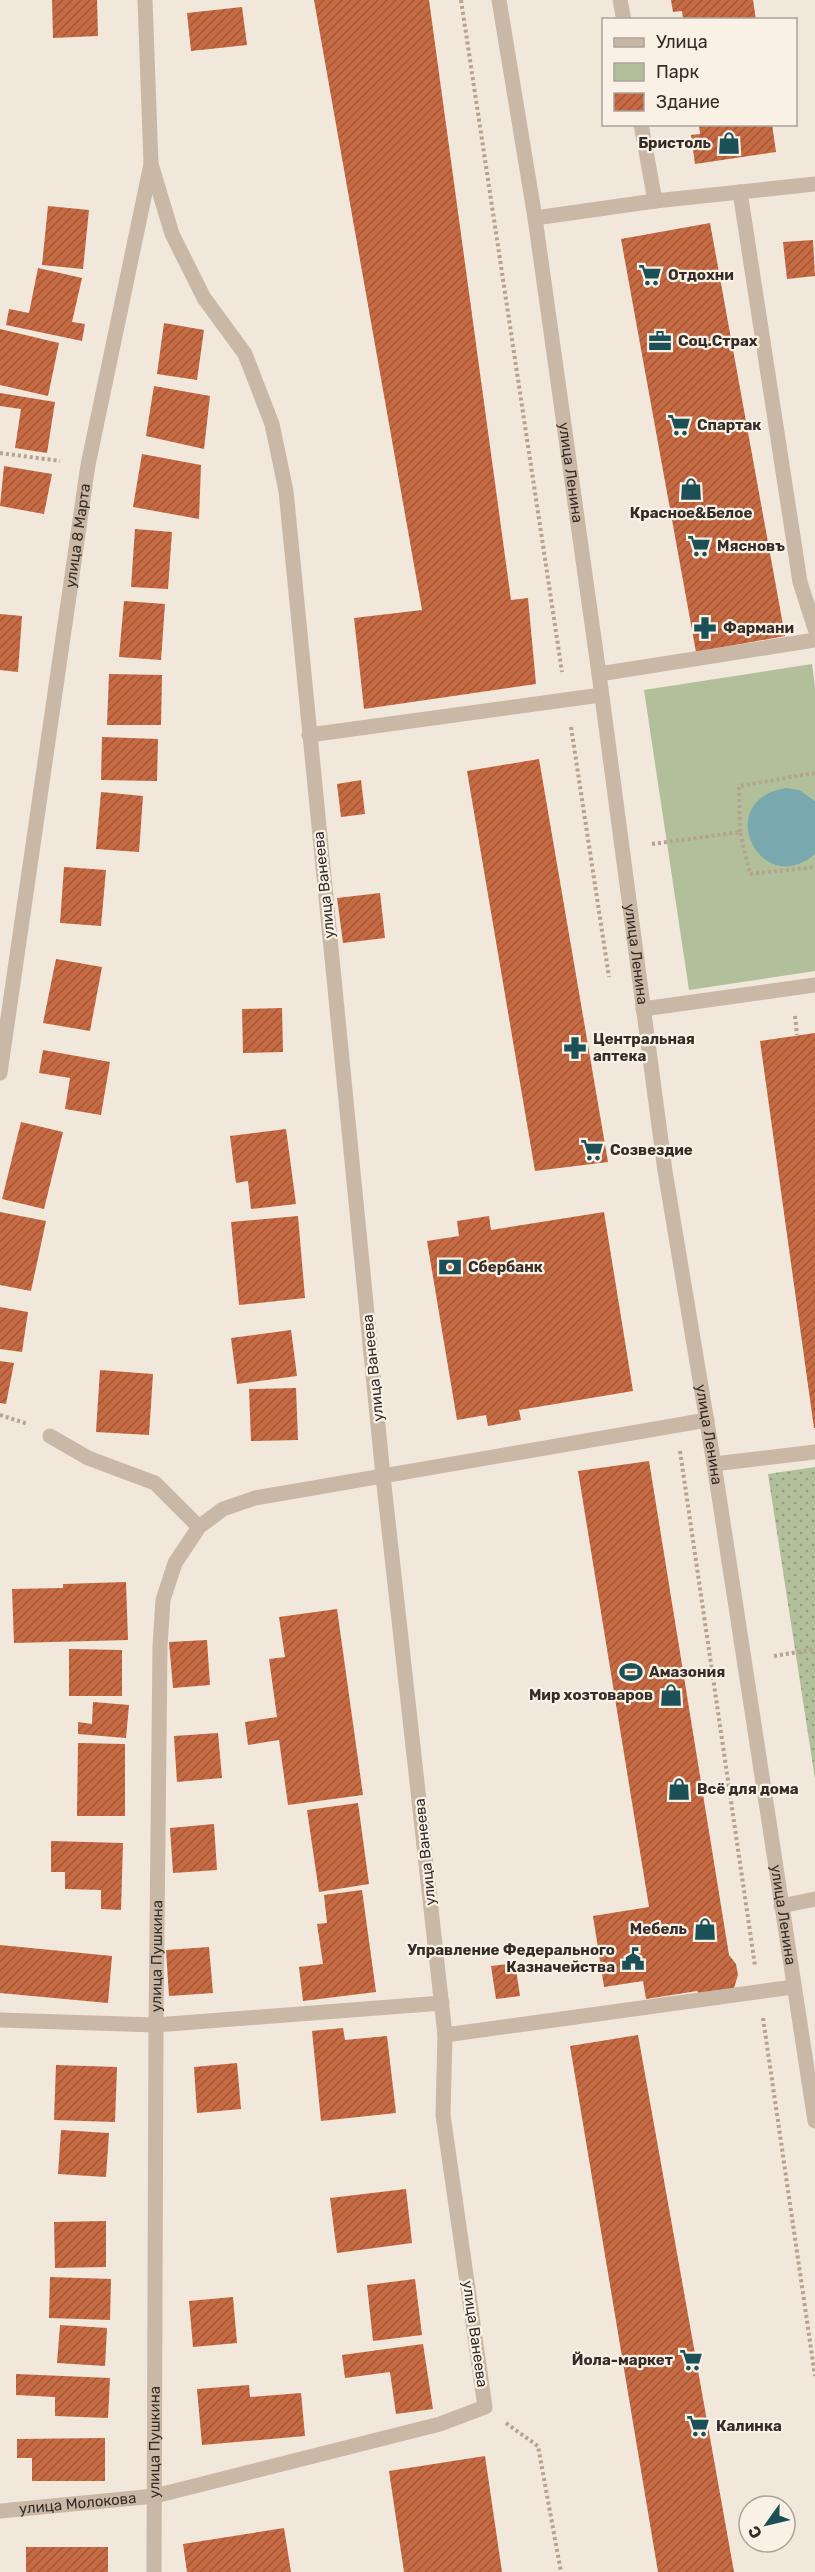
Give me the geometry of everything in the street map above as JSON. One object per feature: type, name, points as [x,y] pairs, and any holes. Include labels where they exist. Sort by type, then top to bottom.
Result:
[{"type":"street","name":"улица 8 Марта","points":[[0,1073],[88,465],[152,164],[145,0]]},
{"type":"street","name":"улица Ленина","points":[[499,0],[535,218],[665,1171],[714,1464],[781,1906],[814,2101],[815,2121]]},
{"type":"street","points":[[620,0],[624,18]]},
{"type":"street","points":[[642,126],[655,201]]},
{"type":"street","name":"улица Ванеева","points":[[152,164],[172,234],[204,298],[245,354],[272,424],[286,491],[383,1476],[442,2003],[445,2036],[443,2115],[485,2407]]},
{"type":"street","points":[[535,218],[655,201],[815,184]]},
{"type":"street","points":[[740,192],[800,582],[815,629]]},
{"type":"street","points":[[800,582],[815,575]]},
{"type":"street","points":[[599,674],[815,640]]},
{"type":"street","points":[[309,735],[601,695]]},
{"type":"street","points":[[644,1009],[815,985]]},
{"type":"street","name":"улица Пушкина","points":[[154,2572],[156,2025],[163,1600],[175,1563],[200,1527],[223,1509],[255,1498],[707,1420]]},
{"type":"street","points":[[50,1436],[88,1458],[155,1483],[200,1527]]},
{"type":"street","points":[[714,1464],[815,1452]]},
{"type":"street","points":[[781,1906],[815,1899]]},
{"type":"street","points":[[445,2036],[794,1987]]},
{"type":"street","points":[[0,2020],[156,2025],[442,2003]]},
{"type":"street","name":"улица Молокова","points":[[0,2511],[155,2496],[440,2424],[485,2407]]},
{"type":"path","points":[[0,453],[88,465]]},
{"type":"path","points":[[815,773],[739,786],[740,832],[750,874],[815,867]]},
{"type":"path","points":[[652,844],[740,832]]},
{"type":"path","points":[[787,1018],[796,1016],[797,1035]]},
{"type":"path","points":[[774,1656],[815,1649]]},
{"type":"path","name":"улица Ванеева","points":[[485,2407],[538,2446],[561,2572]]},
{"type":"green space","points":[[812,664],[815,687],[815,971],[689,990],[644,690]]},
{"type":"green space","points":[[815,1467],[815,1779],[768,1474]]},
{"type":"water","points":[[786,788],[799,790],[815,801],[815,854],[795,865],[777,865],[762,857],[752,843],[748,827],[751,810],[763,796]]},
{"type":"building","points":[[52,0],[97,0],[98,36],[53,38]]},
{"type":"building","points":[[314,0],[429,0],[511,600],[528,598],[536,684],[364,709],[354,618],[422,610]]},
{"type":"building","points":[[671,0],[753,0],[756,18],[683,18],[682,11],[673,12]]},
{"type":"building","points":[[242,7],[247,45],[191,51],[187,13]]},
{"type":"building","points":[[699,126],[772,126],[776,152],[695,164],[691,135],[700,134]]},
{"type":"building","points":[[48,206],[89,210],[83,269],[42,265]]},
{"type":"building","points":[[710,223],[785,636],[696,652],[621,239]]},
{"type":"building","points":[[813,240],[815,276],[787,279],[783,242]]},
{"type":"building","points":[[38,268],[82,278],[72,322],[85,324],[82,341],[6,325],[9,309],[29,313]]},
{"type":"building","points":[[164,323],[204,330],[197,380],[157,374]]},
{"type":"building","points":[[0,329],[59,343],[48,396],[0,385]]},
{"type":"building","points":[[154,386],[210,396],[204,449],[146,436]]},
{"type":"building","points":[[0,393],[55,402],[47,453],[15,448],[21,409],[0,406]]},
{"type":"building","points":[[142,454],[201,465],[199,519],[133,507]]},
{"type":"building","points":[[4,466],[52,474],[44,514],[0,506]]},
{"type":"building","points":[[135,529],[172,532],[168,589],[131,587]]},
{"type":"building","points":[[124,601],[165,604],[161,660],[119,657]]},
{"type":"building","points":[[0,614],[22,616],[18,672],[0,670]]},
{"type":"building","points":[[109,674],[162,675],[161,725],[107,725]]},
{"type":"building","points":[[102,737],[158,739],[157,781],[101,780]]},
{"type":"building","points":[[539,759],[608,1162],[535,1171],[467,771]]},
{"type":"building","points":[[361,780],[365,814],[341,817],[337,784]]},
{"type":"building","points":[[101,792],[143,796],[139,852],[96,849]]},
{"type":"building","points":[[64,867],[106,870],[101,926],[60,923]]},
{"type":"building","points":[[380,893],[385,938],[343,943],[337,898]]},
{"type":"building","points":[[56,959],[102,967],[90,1031],[43,1023]]},
{"type":"building","points":[[282,1008],[283,1052],[243,1053],[242,1009]]},
{"type":"building","points":[[815,1033],[815,1428],[814,1428],[760,1041]]},
{"type":"building","points":[[43,1050],[110,1062],[101,1115],[65,1109],[70,1078],[39,1073]]},
{"type":"building","points":[[21,1122],[63,1132],[44,1209],[2,1199]]},
{"type":"building","points":[[286,1129],[296,1204],[251,1209],[248,1181],[236,1183],[230,1136]]},
{"type":"building","points":[[0,1212],[46,1221],[31,1291],[0,1285]]},
{"type":"building","points":[[604,1212],[633,1391],[519,1410],[521,1420],[488,1426],[486,1415],[457,1420],[427,1241],[459,1236],[457,1221],[489,1216],[491,1230]]},
{"type":"building","points":[[298,1216],[305,1298],[239,1305],[231,1222]]},
{"type":"building","points":[[0,1307],[28,1312],[22,1352],[0,1349]]},
{"type":"building","points":[[291,1330],[297,1376],[237,1384],[231,1338]]},
{"type":"building","points":[[0,1361],[14,1363],[6,1404],[0,1403]]},
{"type":"building","points":[[100,1370],[153,1374],[149,1435],[96,1432]]},
{"type":"building","points":[[296,1388],[298,1440],[251,1441],[249,1389]]},
{"type":"building","points":[[649,1461],[729,1955],[736,1964],[738,1975],[734,1988],[704,1998],[697,1991],[646,1999],[643,1981],[604,1987],[593,1916],[649,1907],[578,1471]]},
{"type":"building","points":[[126,1582],[128,1640],[14,1643],[12,1589],[63,1588],[63,1584]]},
{"type":"building","points":[[337,1609],[363,1795],[288,1805],[279,1740],[248,1745],[245,1722],[277,1717],[269,1659],[285,1657],[279,1617]]},
{"type":"building","points":[[207,1640],[210,1685],[173,1688],[169,1642]]},
{"type":"building","points":[[69,1649],[122,1650],[122,1696],[69,1696]]},
{"type":"building","points":[[93,1702],[129,1705],[126,1738],[78,1734],[78,1722],[92,1724]]},
{"type":"building","points":[[218,1733],[222,1778],[177,1782],[174,1736]]},
{"type":"building","points":[[78,1743],[125,1744],[125,1816],[77,1816]]},
{"type":"building","points":[[358,1803],[369,1884],[319,1892],[307,1810]]},
{"type":"building","points":[[214,1824],[217,1870],[173,1873],[170,1828]]},
{"type":"building","points":[[51,1841],[123,1843],[121,1910],[101,1909],[101,1890],[65,1889],[65,1872],[51,1872]]},
{"type":"building","points":[[362,1890],[376,1992],[303,2001],[299,1967],[323,1964],[317,1924],[327,1923],[324,1895]]},
{"type":"building","points":[[0,1945],[112,1956],[108,2003],[0,1993]]},
{"type":"building","points":[[209,1947],[213,1993],[169,1996],[166,1950]]},
{"type":"building","points":[[515,1963],[520,1996],[496,1999],[491,1966]]},
{"type":"building","points":[[343,2028],[345,2040],[387,2036],[396,2113],[321,2121],[312,2031]]},
{"type":"building","points":[[638,2035],[734,2572],[658,2572],[570,2046]]},
{"type":"building","points":[[237,2063],[241,2109],[197,2113],[194,2067]]},
{"type":"building","points":[[56,2065],[117,2067],[115,2122],[54,2120]]},
{"type":"building","points":[[61,2130],[109,2133],[106,2177],[58,2174]]},
{"type":"building","points":[[406,2189],[412,2243],[337,2253],[330,2198]]},
{"type":"building","points":[[106,2221],[106,2267],[55,2268],[54,2222]]},
{"type":"building","points":[[50,2277],[111,2279],[110,2320],[49,2318]]},
{"type":"building","points":[[415,2279],[422,2335],[373,2341],[367,2285]]},
{"type":"building","points":[[233,2297],[237,2343],[193,2347],[189,2301]]},
{"type":"building","points":[[60,2325],[107,2328],[105,2366],[57,2363]]},
{"type":"building","points":[[423,2344],[433,2409],[396,2414],[390,2372],[345,2378],[342,2355]]},
{"type":"building","points":[[16,2374],[110,2378],[108,2418],[55,2416],[55,2397],[16,2395]]},
{"type":"building","points":[[249,2385],[250,2397],[301,2393],[305,2436],[202,2445],[197,2389]]},
{"type":"building","points":[[105,2438],[105,2481],[32,2481],[32,2458],[17,2458],[17,2439]]},
{"type":"building","points":[[485,2456],[502,2572],[404,2572],[389,2471]]},
{"type":"building","points":[[284,2528],[291,2572],[187,2572],[183,2544]]},
{"type":"building","points":[[26,2547],[108,2547],[108,2572],[26,2572]]},
{"type":"place","name":"Бристоль","points":[[729,143]]},
{"type":"place","name":"Отдохни","points":[[650,275]]},
{"type":"place","name":"Соц.Страх","points":[[660,341]]},
{"type":"place","name":"Спартак","points":[[679,425]]},
{"type":"place","name":"Красное&Белое","points":[[691,489]]},
{"type":"place","name":"Мясновъ","points":[[699,546]]},
{"type":"place","name":"Фармани","points":[[705,628]]},
{"type":"place","name":"Центральная аптека","points":[[575,1048]]},
{"type":"place","name":"Созвездие","points":[[592,1150]]},
{"type":"place","name":"Сбербанк","points":[[450,1267]]},
{"type":"place","name":"Амазония","points":[[631,1672]]},
{"type":"place","name":"Мир хозтоваров","points":[[671,1695]]},
{"type":"place","name":"Всё для дома","points":[[679,1789]]},
{"type":"place","name":"Мебель","points":[[705,1929]]},
{"type":"place","name":"Управление Федерального Казначейства","points":[[633,1959]]},
{"type":"place","name":"Йола-маркет","points":[[691,2360]]},
{"type":"place","name":"Калинка","points":[[698,2426]]}]
